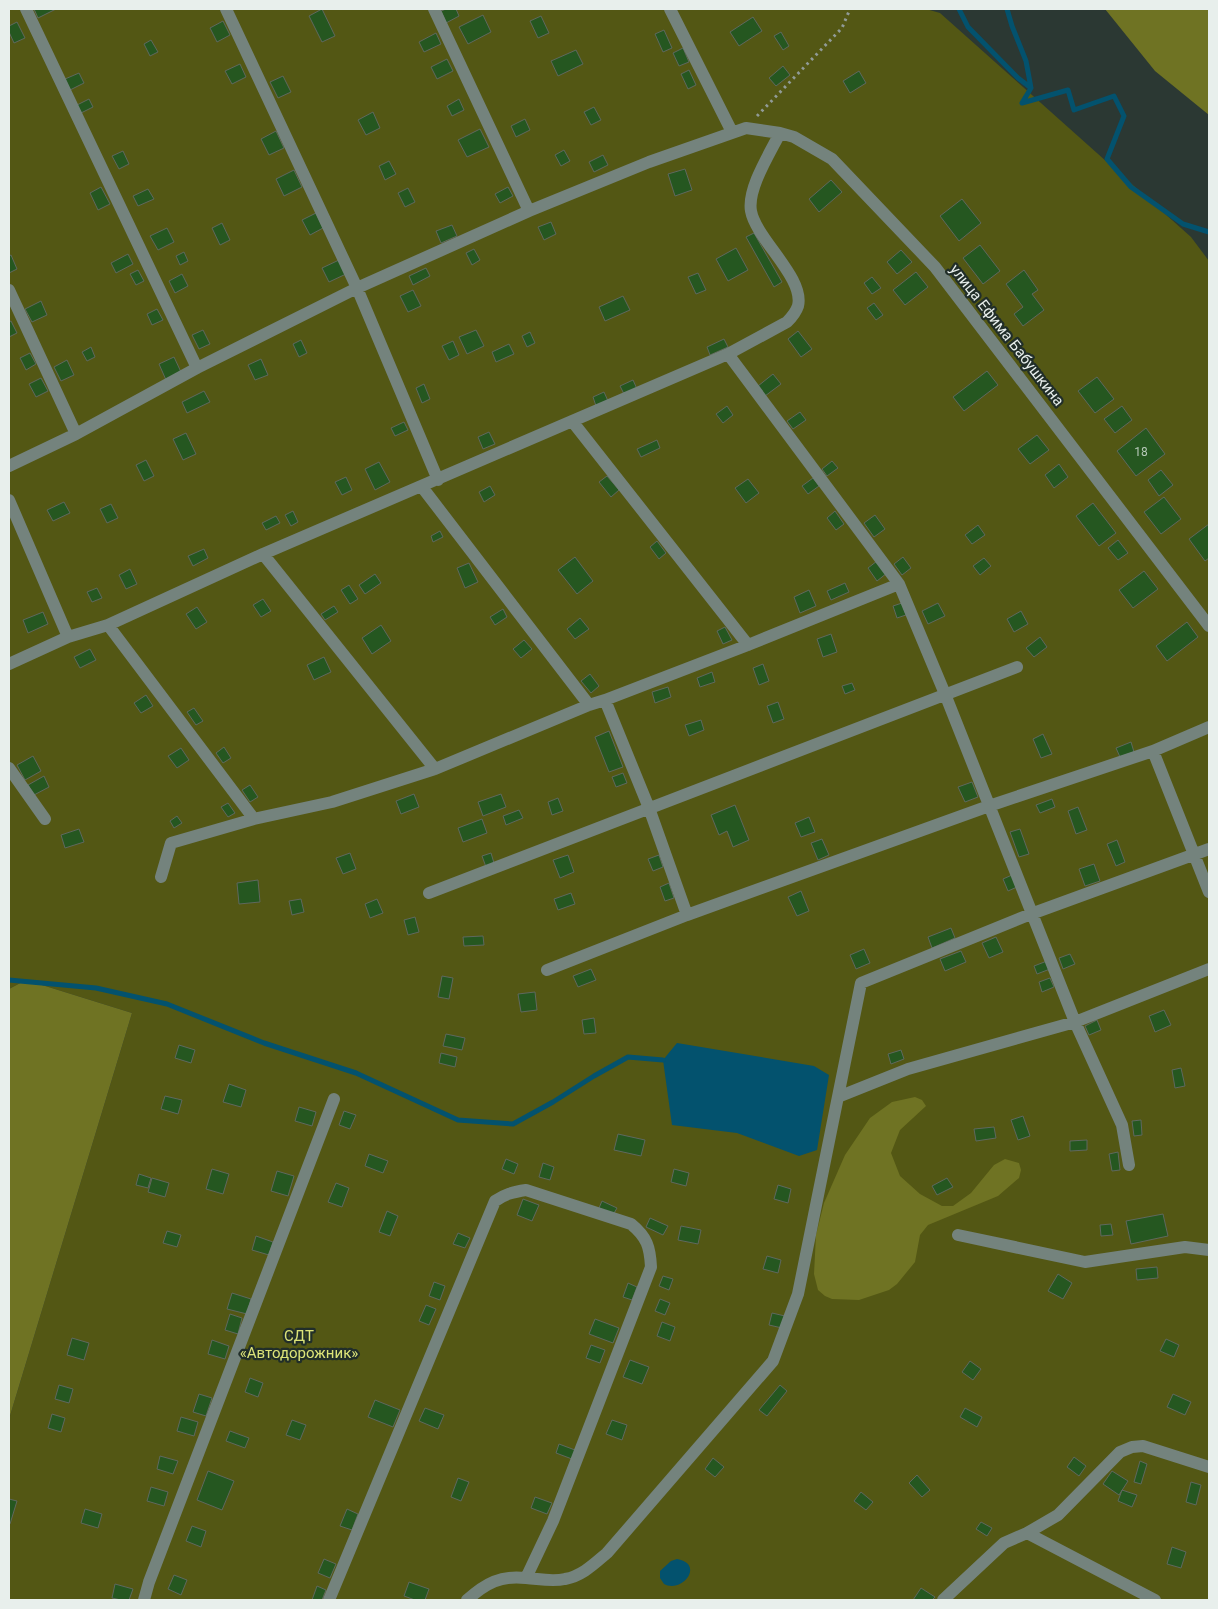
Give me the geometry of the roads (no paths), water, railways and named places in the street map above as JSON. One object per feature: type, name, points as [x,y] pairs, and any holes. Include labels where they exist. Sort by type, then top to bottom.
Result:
[{"type":"street","points":[[26,9],[197,368]]},
{"type":"street","points":[[226,9],[357,288],[438,480]]},
{"type":"street","points":[[434,9],[529,211]]},
{"type":"street","points":[[670,9],[732,132]]},
{"type":"street","name":"улица Ефима Бабушкина","points":[[9,466],[76,434],[197,368],[357,288],[529,211],[649,162],[732,132],[746,128],[780,132],[794,137],[832,159],[935,267],[1209,626]]},
{"type":"street","points":[[9,664],[68,637],[108,625],[263,554],[728,354],[787,322],[798,306],[799,295],[794,283],[756,225],[751,212],[750,201],[752,190],[780,132]]},
{"type":"street","points":[[9,290],[76,434]]},
{"type":"street","points":[[728,354],[899,584],[945,694],[1075,1022],[1122,1124],[1128,1165]]},
{"type":"street","points":[[572,421],[748,645]]},
{"type":"street","points":[[422,487],[589,705]]},
{"type":"street","points":[[9,500],[68,637]]},
{"type":"street","points":[[263,554],[435,769]]},
{"type":"street","points":[[160,877],[171,843],[254,820],[332,802],[435,769],[589,705],[748,645],[899,584]]},
{"type":"street","points":[[108,625],[254,820]]},
{"type":"street","points":[[429,893],[1017,667]]},
{"type":"street","points":[[605,700],[649,808],[687,915]]},
{"type":"street","points":[[547,970],[687,915],[989,806],[1153,751],[1209,727]]},
{"type":"street","points":[[1153,751],[1209,892]]},
{"type":"street","points":[[9,768],[45,819]]},
{"type":"street","points":[[467,1600],[478,1590],[508,1576],[548,1581],[566,1579],[584,1572],[608,1553],[773,1361],[798,1294],[860,983],[1032,914],[1209,849]]},
{"type":"street","points":[[838,1098],[908,1069],[1075,1022],[1209,969]]},
{"type":"street","points":[[144,1600],[152,1572],[334,1099]]},
{"type":"street","points":[[328,1600],[495,1201],[503,1195],[526,1190],[631,1224],[646,1241],[650,1253],[651,1267],[553,1521],[526,1578]]},
{"type":"street","points":[[958,1235],[1085,1262],[1185,1247],[1209,1250]]},
{"type":"street","points":[[943,1600],[1004,1543],[1027,1533],[1058,1515],[1120,1452],[1132,1447],[1143,1446],[1209,1467]]},
{"type":"street","points":[[1027,1533],[1155,1600]]},
{"type":"water","points":[[677,1043],[814,1066],[829,1075],[817,1150],[799,1156],[737,1133],[672,1125],[663,1060]]},
{"type":"water","points":[[677,1559],[689,1565],[690,1574],[687,1579],[678,1585],[664,1584],[660,1578],[660,1571],[671,1561]]},
{"type":"waterway","points":[[959,9],[968,27],[1018,78],[1031,88],[1022,103],[1068,90],[1074,110],[1114,96],[1124,116],[1107,159],[1131,187],[1183,224],[1209,232]]},
{"type":"waterway","points":[[1007,9],[1026,61],[1031,88]]},
{"type":"waterway","points":[[9,980],[96,988],[167,1004],[264,1043],[356,1073],[458,1120],[513,1124],[628,1057],[663,1060]]},
{"type":"park label","name":"СДТ «Автодорожник»","points":[[299,1344]]}]
